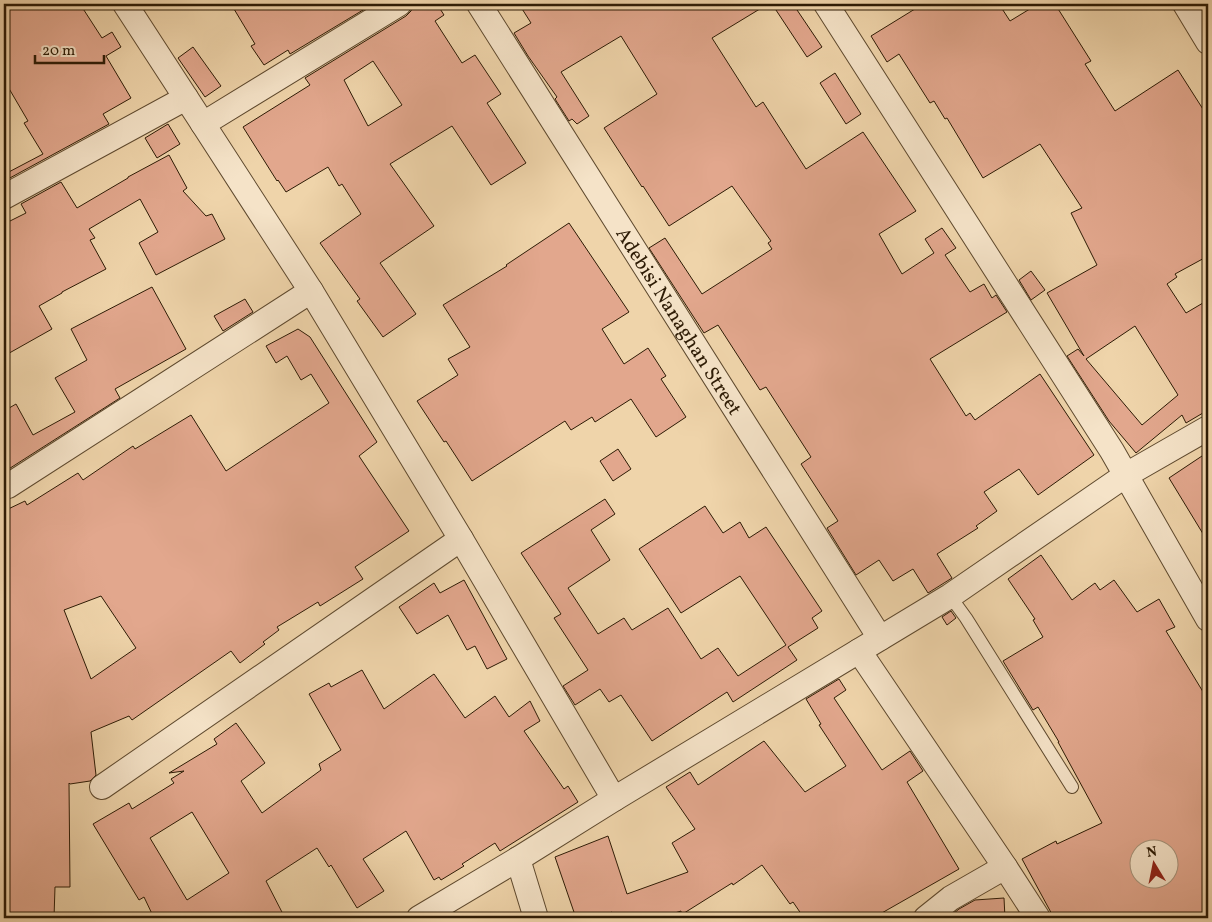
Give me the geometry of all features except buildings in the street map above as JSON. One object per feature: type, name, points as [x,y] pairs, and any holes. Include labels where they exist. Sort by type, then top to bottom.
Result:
[{"type":"street","points":[[125,4],[311,291],[461,539],[614,799]]},
{"type":"street","points":[[203,124],[399,4]]},
{"type":"street","name":"Adebisi Nanaghan Street","points":[[480,4],[880,638]]},
{"type":"street","points":[[826,4],[1126,474],[1208,619]]},
{"type":"street","points":[[1186,4],[1208,42]]},
{"type":"street","points":[[4,197],[186,98]]},
{"type":"street","points":[[4,487],[311,291]]},
{"type":"street","points":[[419,918],[950,596],[1126,474],[1208,428]]},
{"type":"street","points":[[102,787],[461,539]]},
{"type":"street","points":[[859,651],[1038,918]]},
{"type":"street","points":[[518,859],[536,918]]},
{"type":"street","points":[[926,918],[951,898],[1004,867]]},
{"type":"lane","points":[[950,596],[971,626],[1072,787]]}]
